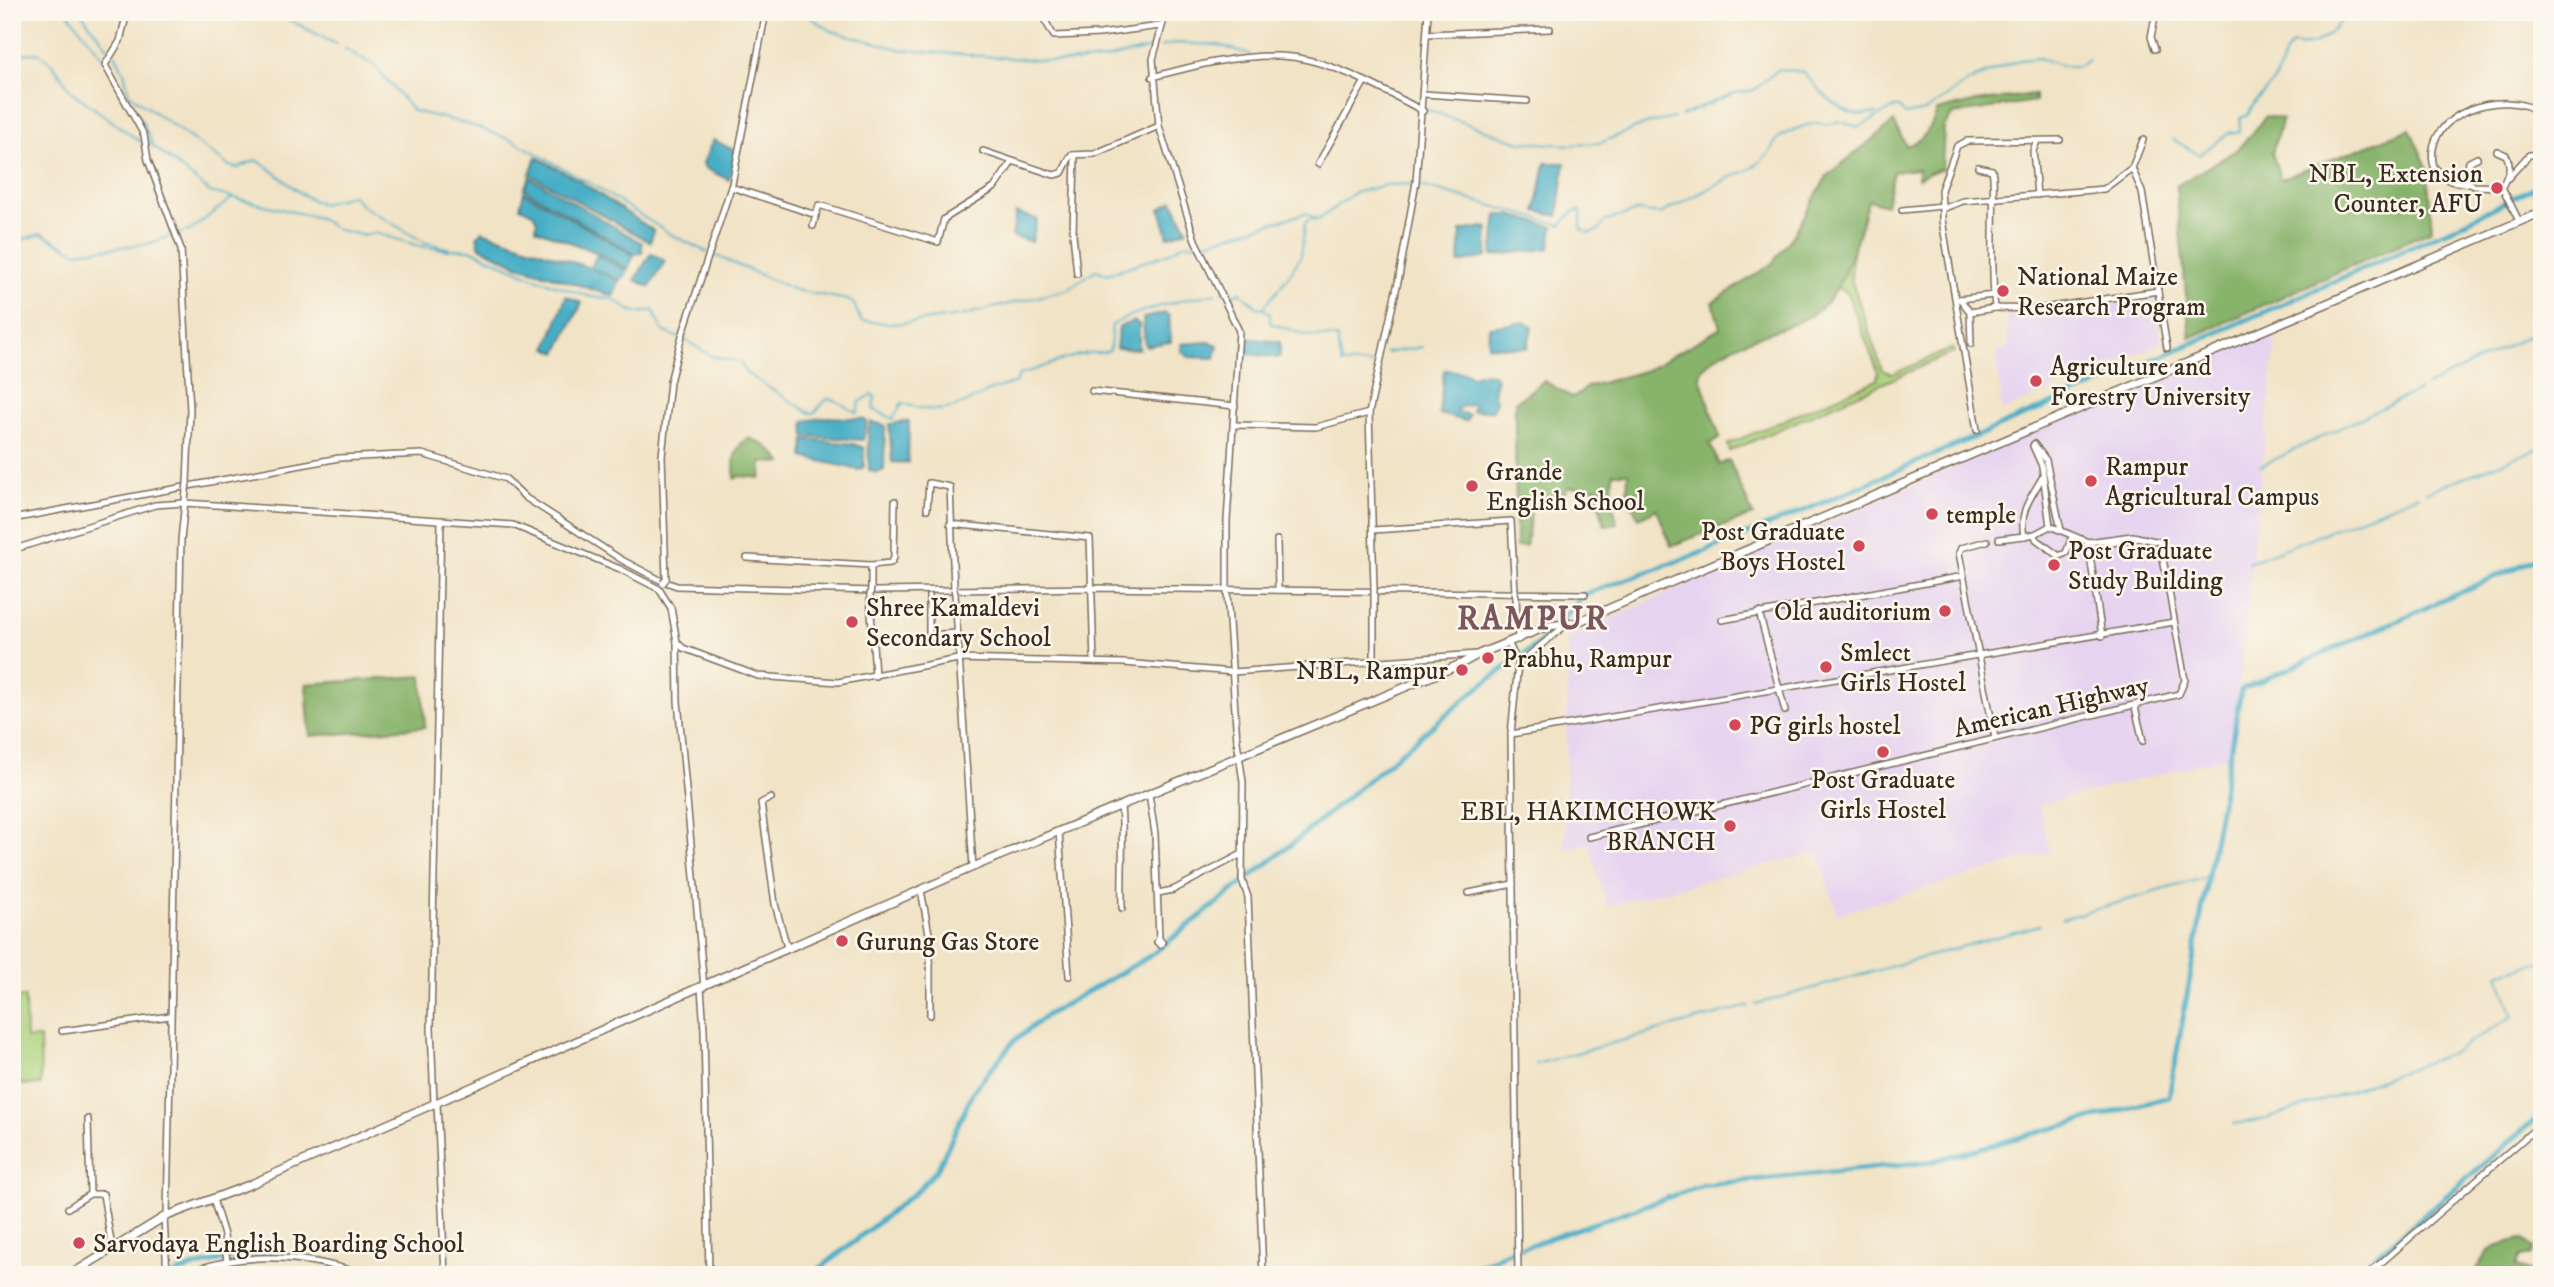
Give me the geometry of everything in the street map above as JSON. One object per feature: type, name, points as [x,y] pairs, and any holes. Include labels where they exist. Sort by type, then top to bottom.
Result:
[{"type":"main road","points":[[69,1275],[165,1216],[213,1199],[973,867],[1461,664],[1479,654],[1548,626],[1563,625],[1783,536],[2542,212]]},
{"type":"street","points":[[127,12],[120,41],[105,65],[144,135],[148,160],[181,249],[190,410],[186,503],[181,540],[165,1216],[166,1273]]},
{"type":"street","points":[[659,589],[665,581],[662,456],[670,382],[681,337],[731,187],[766,12]]},
{"type":"street","points":[[1037,12],[1041,14],[1054,36],[1100,34],[1160,26]]},
{"type":"street","points":[[1166,12],[1160,26],[1152,77],[1158,126],[1196,244],[1239,331],[1227,521],[1227,590],[1243,782],[1242,854],[1263,1275]]},
{"type":"street","points":[[1374,661],[1369,413],[1416,185],[1428,12]]},
{"type":"street","points":[[2155,49],[2151,37],[2156,12]]},
{"type":"street","points":[[1427,34],[1550,29]]},
{"type":"street","points":[[1152,77],[1232,58],[1279,56],[1348,73],[1423,111]]},
{"type":"street","points":[[1318,164],[1365,81]]},
{"type":"street","points":[[1424,94],[1527,101]]},
{"type":"street","points":[[2502,187],[2450,181],[2434,167],[2434,145],[2448,124],[2478,107],[2503,102],[2522,103],[2542,114]]},
{"type":"street","points":[[984,151],[1054,175],[1062,173],[1071,156],[1094,154],[1158,126]]},
{"type":"street","points":[[1977,430],[1941,190],[1957,146],[1967,141],[2060,140]]},
{"type":"street","points":[[1902,210],[1942,207],[1954,202],[2104,189],[2132,168],[2143,140]]},
{"type":"street","points":[[2037,141],[2033,151],[2037,195]]},
{"type":"street","points":[[2497,152],[2508,159],[2508,177]]},
{"type":"street","points":[[2502,187],[2529,156],[2542,154]]},
{"type":"street","points":[[1075,155],[1073,234],[1077,274]]},
{"type":"street","points":[[2470,184],[2466,180],[2468,166],[2477,158]]},
{"type":"street","points":[[813,226],[819,205],[939,242],[944,219],[994,187],[1012,162]]},
{"type":"street","points":[[1978,167],[1992,170],[1995,308]]},
{"type":"street","points":[[2132,168],[2142,192],[2167,348]]},
{"type":"street","points":[[731,187],[816,215]]},
{"type":"street","points":[[2502,187],[2519,221]]},
{"type":"street","points":[[1970,312],[1995,308],[2037,309],[2158,291]]},
{"type":"street","points":[[1958,299],[1994,295]]},
{"type":"street","points":[[1958,299],[1970,312],[1971,344]]},
{"type":"street","points":[[1092,391],[1235,406]]},
{"type":"street","points":[[1235,425],[1316,427],[1369,413]]},
{"type":"street","points":[[1999,539],[2035,534],[2050,526],[2039,458],[2034,445],[2046,460],[2060,530],[2069,535],[2066,553],[2059,556],[2036,538],[2035,534]]},
{"type":"street","points":[[12,519],[339,458],[422,454],[506,479],[526,498],[622,560],[677,586],[876,592],[1092,588],[1585,594]]},
{"type":"street","points":[[2024,536],[2021,515],[2042,478]]},
{"type":"street","points":[[927,509],[929,483],[950,487],[958,659],[973,867]]},
{"type":"street","points":[[747,558],[871,565],[891,563],[894,558],[895,501]]},
{"type":"street","points":[[12,550],[155,505],[186,503],[513,525],[620,569],[659,589],[671,608],[677,642],[678,701],[688,788],[704,1028],[709,1275]]},
{"type":"street","points":[[441,520],[431,1028],[445,1275]]},
{"type":"street","points":[[1373,530],[1511,521],[1518,640]]},
{"type":"street","points":[[950,524],[1090,538],[1094,662]]},
{"type":"street","name":"American Highway","points":[[1589,837],[1995,738],[2135,707],[2173,696],[2183,690],[2184,676],[2160,542],[2137,537],[2088,545],[2050,526]]},
{"type":"street","points":[[1277,540],[1278,590]]},
{"type":"street","points":[[1987,541],[1961,548],[1995,738]]},
{"type":"street","points":[[2088,545],[2102,636]]},
{"type":"street","points":[[871,565],[875,676]]},
{"type":"street","points":[[1722,620],[1964,576]]},
{"type":"street","points":[[929,596],[929,635],[957,633]]},
{"type":"street","points":[[1759,612],[1782,687],[1785,710]]},
{"type":"street","points":[[1511,734],[2174,622]]},
{"type":"street","points":[[1518,663],[1563,625]]},
{"type":"street","points":[[677,642],[692,652],[758,676],[838,682],[958,659],[1094,662],[1233,672],[1479,654]]},
{"type":"street","points":[[1509,643],[1518,663],[1511,734],[1518,1275]]},
{"type":"street","points":[[2135,707],[2143,741]]},
{"type":"street","points":[[1149,794],[1159,939]]},
{"type":"street","points":[[771,798],[761,803],[775,904],[787,947]]},
{"type":"street","points":[[1121,806],[1125,842],[1121,866],[1122,908]]},
{"type":"street","points":[[1059,831],[1069,976]]},
{"type":"street","points":[[1157,893],[1173,890],[1242,854]]},
{"type":"street","points":[[1469,893],[1513,884]]},
{"type":"street","points":[[921,890],[930,939],[930,1015]]},
{"type":"street","points":[[62,1031],[170,1016]]},
{"type":"street","points":[[88,1119],[90,1194]]},
{"type":"street","points":[[2367,1275],[2542,1123]]},
{"type":"street","points":[[68,1209],[90,1194],[103,1194],[112,1248]]},
{"type":"street","points":[[213,1199],[224,1235],[226,1259]]},
{"type":"street","points":[[181,1275],[226,1259],[258,1256],[289,1257],[365,1275]]},
{"type":"shaded area","name":"Agriculture and Forestry University","points":[[2155,300],[2161,343],[2002,411],[1996,351],[2007,350],[2007,315],[2122,303],[2124,306]]},
{"type":"shaded area","name":"Rampur Agricultural Campus","points":[[2277,325],[2231,756],[2039,805],[2050,852],[1837,914],[1818,852],[1607,906],[1589,842],[1565,851],[1568,637]]},
{"type":"green space","points":[[2035,94],[2035,101],[1953,114],[1944,126],[1942,168],[1918,178],[1918,169],[1893,172],[1886,205],[1868,200],[1844,273],[1838,286],[1821,308],[1799,322],[1727,350],[1702,369],[1700,377],[1720,438],[1710,444],[1719,465],[1729,460],[1753,515],[1671,546],[1657,509],[1639,518],[1627,498],[1628,473],[1613,473],[1612,499],[1617,524],[1604,525],[1596,488],[1568,487],[1561,500],[1533,499],[1526,546],[1516,547],[1515,402],[1544,381],[1573,398],[1587,387],[1647,370],[1720,328],[1713,302],[1772,264],[1794,234],[1827,176],[1894,122],[1906,146],[1918,141],[1926,133],[1937,111],[1969,103]]},
{"type":"green space","points":[[2266,116],[2282,119],[2272,153],[2281,179],[2410,129],[2427,167],[2432,230],[2190,338],[2176,186],[2238,149]]},
{"type":"green space","points":[[1852,250],[1851,279],[1882,370],[1893,374],[1953,348],[1954,352],[1730,451],[1728,444],[1877,380],[1878,372],[1847,292],[1838,288],[1834,291]]},
{"type":"green space","points":[[748,438],[768,448],[782,463],[762,462],[761,478],[739,476],[735,479],[735,456],[739,446]]},
{"type":"green space","points":[[422,676],[425,727],[310,736],[306,684]]},
{"type":"green space","points":[[25,997],[26,1039],[40,1038],[41,1085],[12,1084],[12,998]]},
{"type":"green space","points":[[2522,1239],[2534,1248],[2531,1255],[2521,1257],[2516,1266],[2539,1275],[2472,1275],[2495,1246]]},
{"type":"water","points":[[713,140],[736,151],[729,180],[705,168],[703,163]]},
{"type":"water","points":[[536,157],[577,179],[654,231],[650,242],[530,174]]},
{"type":"water","points":[[1545,163],[1565,163],[1558,216],[1536,211]]},
{"type":"water","points":[[530,177],[642,243],[642,253],[635,254],[524,189]]},
{"type":"water","points":[[524,192],[634,255],[628,269],[598,253],[536,229],[537,220],[533,213],[520,207]]},
{"type":"water","points":[[1173,201],[1187,230],[1168,237],[1160,209]]},
{"type":"water","points":[[1016,213],[1037,219],[1032,242],[1012,236]]},
{"type":"water","points":[[1497,215],[1511,215],[1553,227],[1550,248],[1492,256]]},
{"type":"water","points":[[1488,228],[1487,257],[1459,263],[1461,231]]},
{"type":"water","points":[[482,231],[590,268],[597,255],[626,270],[626,275],[620,280],[592,269],[620,281],[613,296],[517,265],[480,247],[477,237]]},
{"type":"water","points":[[651,253],[665,261],[650,287],[635,280]]},
{"type":"water","points":[[566,296],[582,303],[557,353],[547,348]]},
{"type":"water","points":[[1165,313],[1169,316],[1171,342],[1145,346],[1143,318]]},
{"type":"water","points":[[1133,321],[1139,324],[1139,349],[1116,348],[1119,327]]},
{"type":"water","points":[[1524,322],[1532,327],[1527,348],[1488,346],[1489,327]]},
{"type":"water","points":[[1245,338],[1280,342],[1280,356],[1277,358],[1244,353]]},
{"type":"water","points":[[1209,342],[1218,345],[1215,358],[1189,357],[1181,351],[1181,344]]},
{"type":"water","points":[[1444,370],[1463,372],[1473,377],[1478,373],[1494,374],[1497,378],[1493,392],[1496,401],[1493,410],[1472,411],[1474,406],[1471,404],[1458,408],[1457,412],[1469,415],[1466,421],[1439,414]]},
{"type":"water","points":[[827,417],[863,419],[867,422],[863,440],[805,436],[804,421]]},
{"type":"water","points":[[909,421],[908,463],[892,462],[889,424]]},
{"type":"water","points":[[871,422],[885,425],[884,470],[877,473],[869,470],[868,431]]},
{"type":"water","points":[[805,439],[853,444],[864,448],[864,467],[859,470],[803,457]]},
{"type":"waterway","points":[[67,12],[104,59]]},
{"type":"waterway","points":[[80,12],[110,50]]},
{"type":"waterway","points":[[274,12],[336,44]]},
{"type":"waterway","points":[[802,12],[832,31],[903,50],[1063,62],[1102,60],[1151,48]]},
{"type":"waterway","points":[[2173,139],[2199,155],[2229,133],[2240,131],[2240,118],[2248,115],[2256,100],[2272,83],[2293,44],[2308,45],[2320,40],[2355,12]]},
{"type":"waterway","points":[[1160,47],[1174,43],[1218,45],[1250,54]]},
{"type":"waterway","points":[[345,49],[375,66],[413,111],[471,125],[514,141],[593,185],[670,234],[707,252]]},
{"type":"waterway","points":[[12,54],[39,53],[54,66],[72,92],[142,143]]},
{"type":"waterway","points":[[115,54],[124,72],[129,94],[229,166],[237,168],[256,160],[304,195],[322,204],[353,195],[361,205],[424,242],[450,249],[472,250],[532,277],[591,297],[613,299],[639,313],[653,310],[663,331],[679,338]]},
{"type":"waterway","points":[[1418,185],[1561,225],[1574,211],[1581,210],[1581,229],[1589,233],[1599,230],[1604,222],[1637,211],[1660,214],[1751,168],[1768,154],[1779,137],[1804,126],[1817,123],[1827,125],[1839,121],[1859,127],[1893,108],[1899,107],[1905,115],[1925,111],[1971,80],[2019,60],[2039,58],[2062,66],[2078,66],[2089,60]]},
{"type":"waterway","points":[[108,64],[114,77]]},
{"type":"waterway","points":[[1681,116],[1734,93],[1754,90],[1779,69],[1804,72],[1826,96],[1847,111],[1856,115],[1876,114]]},
{"type":"waterway","points":[[1392,91],[1418,105]]},
{"type":"waterway","points":[[129,103],[142,121],[153,146],[210,192],[319,218],[336,229],[360,235],[376,233],[419,246],[449,250]]},
{"type":"waterway","points":[[1425,109],[1520,142],[1571,145],[1600,143],[1646,124],[1674,118]]},
{"type":"waterway","points":[[812,1275],[917,1191],[938,1168],[974,1090],[1013,1042],[1045,1016],[1150,956],[1293,843],[1479,687],[1542,641],[1585,594],[1698,554],[1808,509],[2283,304],[2458,226],[2542,183]]},
{"type":"waterway","points":[[1222,291],[1234,295],[1240,292],[1258,308],[1263,308],[1289,276],[1301,255],[1305,223],[1310,219],[1318,220],[1354,193],[1385,185],[1413,184]]},
{"type":"waterway","points":[[179,234],[191,230],[232,198]]},
{"type":"waterway","points":[[712,254],[795,290],[848,300],[854,304],[861,321],[898,324],[960,316],[1066,290],[1096,270],[1107,274],[1167,254],[1183,244],[1203,243],[1306,213],[1318,220]]},
{"type":"waterway","points":[[12,242],[42,234],[76,252],[147,244],[174,235]]},
{"type":"waterway","points":[[684,339],[711,356],[740,362],[746,373],[810,413],[814,413],[827,399],[835,400],[857,413],[860,402],[871,395],[875,397],[873,409],[893,419],[902,403],[935,410],[954,407],[1016,382],[1020,374],[1080,355],[1107,352],[1110,350],[1112,325],[1149,309],[1216,293]]},
{"type":"waterway","points":[[1263,308],[1270,314],[1270,323],[1306,335],[1337,338],[1342,364],[1376,364]]},
{"type":"waterway","points":[[2427,386],[2542,329]]},
{"type":"waterway","points":[[1386,353],[1422,347]]},
{"type":"waterway","points":[[2261,466],[2419,390]]},
{"type":"waterway","points":[[2426,492],[2542,447]]},
{"type":"waterway","points":[[2248,563],[2419,495]]},
{"type":"waterway","points":[[1522,1248],[1704,1185],[1929,1162],[2169,1097],[2241,690],[2542,556]]},
{"type":"waterway","points":[[2062,919],[2207,877]]},
{"type":"waterway","points":[[1756,1004],[2040,925]]},
{"type":"waterway","points":[[2233,1124],[2266,1119],[2452,1053],[2513,1016],[2498,974],[2542,962]]},
{"type":"waterway","points":[[1536,1064],[1749,1006]]},
{"type":"waterway","points":[[2354,1275],[2542,1114]]},
{"type":"waterway","points":[[1457,1275],[1516,1249]]},
{"type":"waterway","points":[[172,1275],[223,1260],[273,1255],[322,1260],[374,1275]]},
{"type":"place","name":"NBL, Extension Counter, AFU","points":[[2497,188]]},
{"type":"place","name":"National Maize Research Program","points":[[2003,291]]},
{"type":"place","name":"Agriculture and Forestry University","points":[[2036,381]]},
{"type":"place","name":"Rampur Agricultural Campus","points":[[2091,481]]},
{"type":"place","name":"Grande English School","points":[[1472,486]]},
{"type":"place","name":"temple","points":[[1932,514]]},
{"type":"place","name":"Post Graduate Boys Hostel","points":[[1859,546]]},
{"type":"place","name":"Post Graduate Study Building","points":[[2054,565]]},
{"type":"place","name":"Old auditorium","points":[[1945,611]]},
{"type":"place","name":"Shree Kamaldevi Secondary School","points":[[852,622]]},
{"type":"place","name":"Prabhu, Rampur","points":[[1488,658]]},
{"type":"place","name":"Smlect Girls Hostel","points":[[1826,667]]},
{"type":"place","name":"NBL, Rampur","points":[[1462,670]]},
{"type":"place","name":"PG girls hostel","points":[[1735,725]]},
{"type":"place","name":"Post Graduate Girls Hostel","points":[[1883,752]]},
{"type":"place","name":"EBL, HAKIMCHOWK BRANCH","points":[[1730,826]]},
{"type":"place","name":"Gurung Gas Store","points":[[842,941]]},
{"type":"place","name":"Sarvodaya English Boarding School","points":[[79,1243]]},
{"type":"district","name":"RAMPUR","points":[[1533,617]]}]
